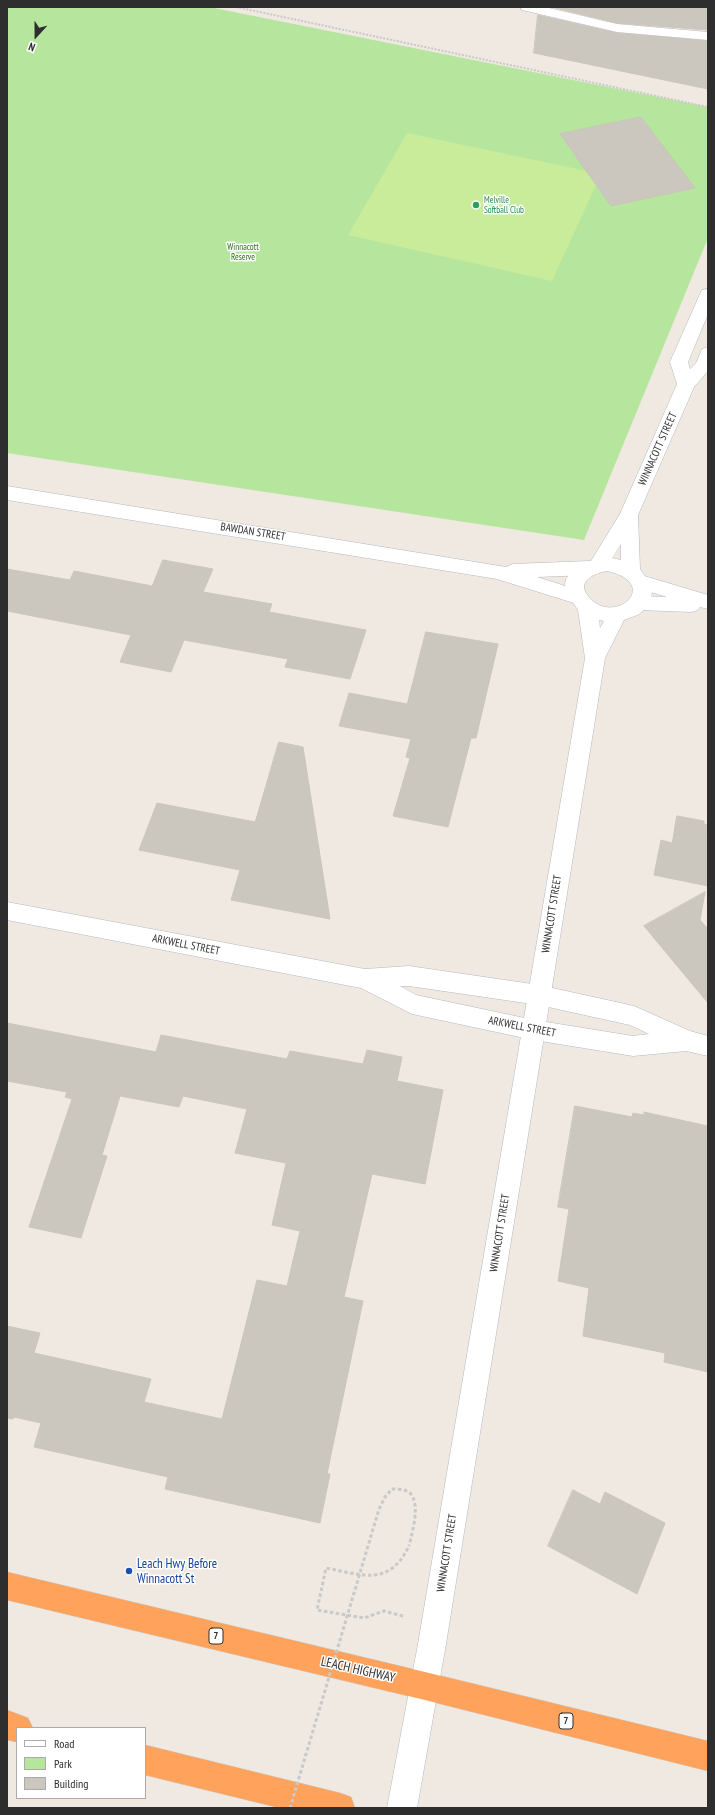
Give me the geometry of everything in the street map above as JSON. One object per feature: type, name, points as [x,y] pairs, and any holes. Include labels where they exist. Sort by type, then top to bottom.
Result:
[{"type":"highway","name":"LEACH HIGHWAY","points":[[7,1586],[425,1686],[708,1756]]},
{"type":"highway","points":[[146,1760],[340,1808]]},
{"type":"street","points":[[527,7],[618,28],[708,36]]},
{"type":"street","points":[[686,384],[679,362],[708,294]]},
{"type":"street","name":"WINNACOTT STREET","points":[[593,566],[629,515],[686,384],[704,365],[708,353]]},
{"type":"street","name":"BAWDAN STREET","points":[[7,493],[498,572],[582,602]]},
{"type":"street","name":"WINNACOTT STREET","points":[[629,515],[636,576]]},
{"type":"street","points":[[636,576],[643,594],[639,603],[629,610],[617,614],[603,614],[582,602],[574,584],[577,578],[593,566],[616,565],[636,576],[708,602]]},
{"type":"street","name":"BAWDAN STREET","points":[[498,572],[593,566]]},
{"type":"street","name":"WINNACOTT STREET","points":[[582,602],[595,658]]},
{"type":"street","points":[[639,603],[708,606]]},
{"type":"street","name":"WINNACOTT STREET","points":[[402,1808],[425,1686],[595,658],[617,614]]},
{"type":"street","name":"ARKWELL STREET","points":[[7,911],[365,979],[409,976],[539,995],[634,1016],[686,1041],[708,1046]]},
{"type":"street","name":"ARKWELL STREET","points":[[365,979],[412,1004],[534,1030],[633,1046],[686,1041]]},
{"type":"path","points":[[236,7],[708,108]]},
{"type":"path","points":[[290,1808],[380,1509],[385,1497],[392,1489],[402,1488],[409,1492],[416,1501],[417,1511],[409,1546],[405,1556],[398,1566],[386,1574],[371,1576],[326,1568],[317,1610],[364,1618],[384,1611],[435,1624]]},
{"type":"green space","name":"Winnacott Reserve","points":[[7,7],[209,7],[708,107],[708,238],[584,540],[7,453]]},
{"type":"green space","name":"Melville Softball Club","points":[[407,133],[601,174],[552,281],[348,235]]},
{"type":"building","points":[[552,7],[708,7],[708,30],[617,23]]},
{"type":"building","points":[[538,15],[617,33],[708,41],[708,89],[534,53]]},
{"type":"building","points":[[641,117],[695,188],[611,206],[560,134]]},
{"type":"building","points":[[163,560],[213,569],[203,592],[272,604],[269,612],[366,630],[350,679],[285,667],[288,659],[184,640],[171,672],[120,662],[131,635],[7,611],[7,569],[70,580],[74,571],[152,586]]},
{"type":"building","points":[[426,632],[498,644],[476,738],[471,738],[448,827],[393,816],[410,758],[406,757],[411,739],[339,726],[349,693],[407,704]]},
{"type":"building","points":[[279,742],[303,747],[330,919],[231,900],[240,870],[139,850],[157,803],[255,822]]},
{"type":"building","points":[[677,816],[704,821],[704,824],[708,825],[708,886],[654,875],[661,840],[672,843]]},
{"type":"building","points":[[705,892],[700,920],[708,929],[708,1003],[644,926]]},
{"type":"building","points":[[7,1023],[156,1052],[161,1035],[287,1059],[290,1051],[363,1064],[367,1050],[402,1057],[397,1081],[443,1090],[425,1184],[372,1174],[344,1297],[363,1301],[327,1474],[330,1474],[320,1523],[165,1489],[168,1477],[34,1447],[41,1423],[14,1417],[13,1419],[7,1418],[7,1326],[40,1333],[34,1353],[151,1379],[144,1402],[222,1419],[257,1280],[287,1286],[300,1231],[272,1225],[286,1163],[235,1153],[247,1109],[183,1096],[179,1107],[120,1096],[102,1155],[107,1156],[81,1238],[29,1227],[72,1099],[65,1097],[67,1092],[7,1081]]},
{"type":"building","points":[[575,1106],[632,1117],[633,1113],[644,1115],[644,1112],[708,1126],[708,1372],[664,1362],[665,1353],[583,1336],[589,1288],[558,1281],[569,1209],[558,1207]]},
{"type":"building","points":[[573,1490],[600,1504],[605,1492],[665,1523],[637,1594],[548,1546]]},
{"type":"place","name":"Melville Softball Club","points":[[476,205]]},
{"type":"place","name":"Leach Hwy Before Winnacott St","points":[[129,1571]]}]
